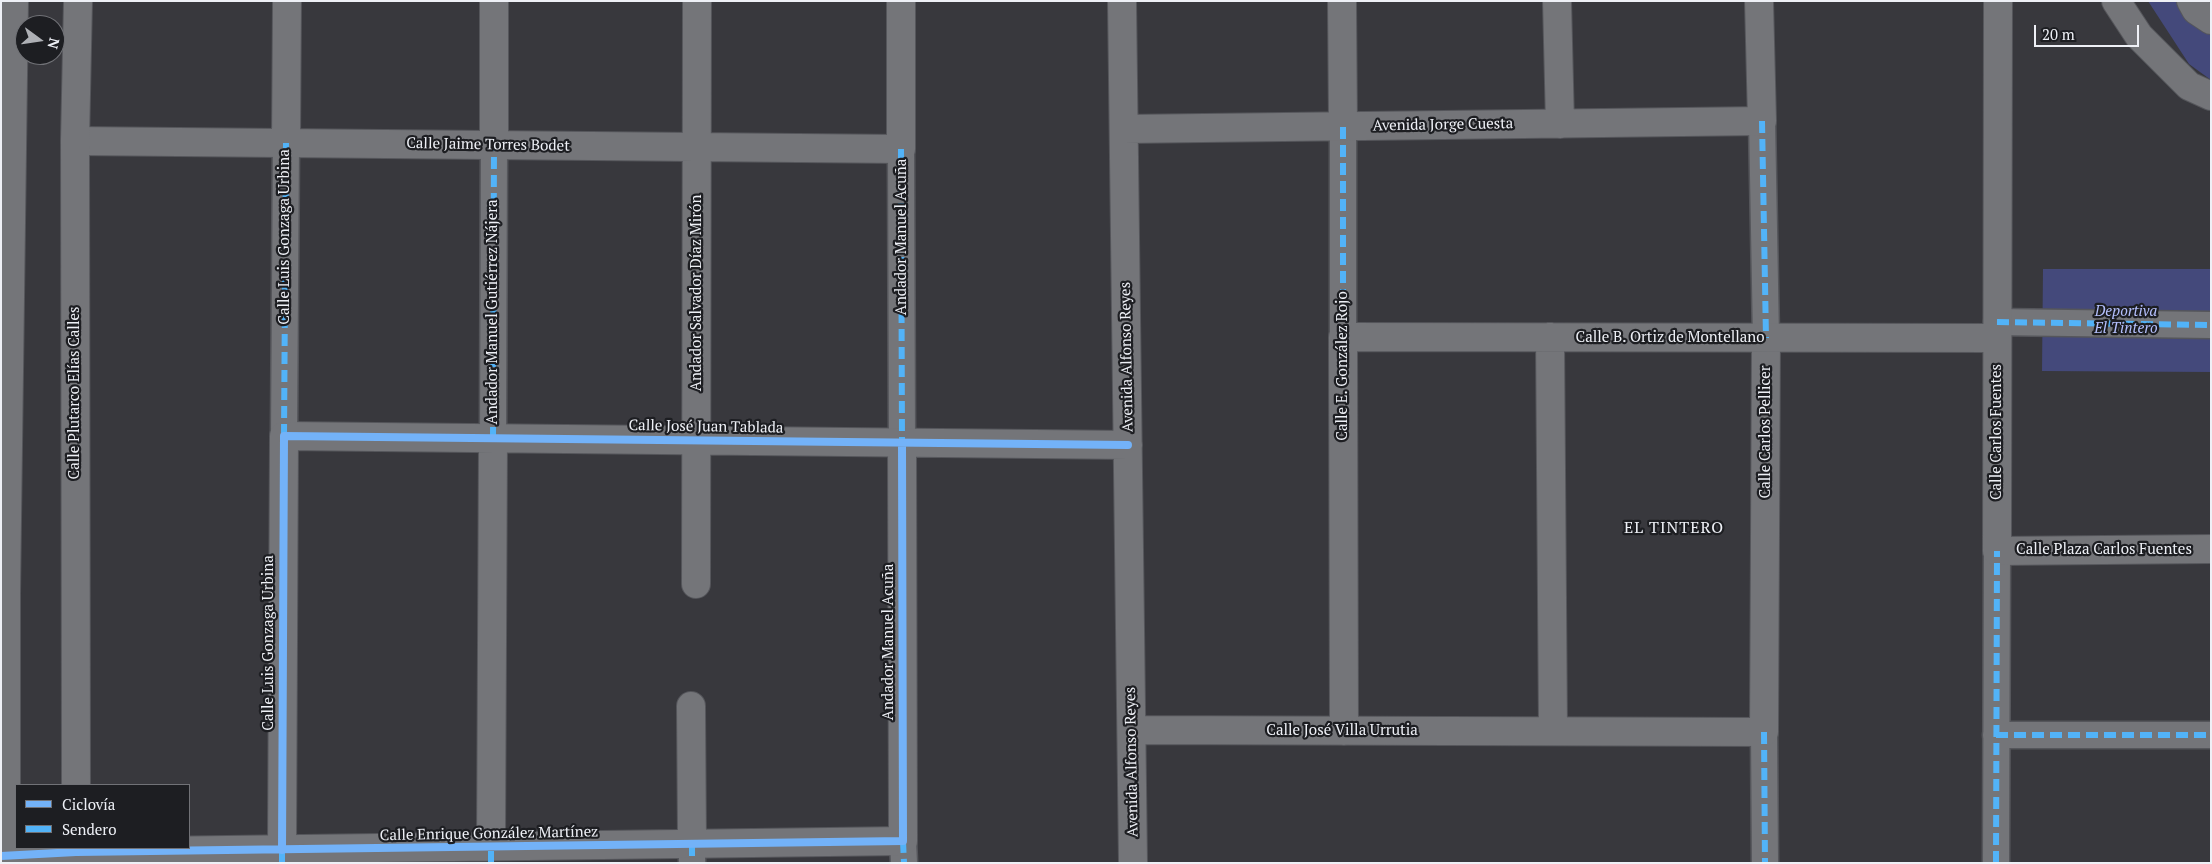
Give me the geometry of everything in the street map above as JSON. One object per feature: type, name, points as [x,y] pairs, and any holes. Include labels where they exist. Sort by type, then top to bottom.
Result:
[{"type":"street","points":[[4,858],[8,48],[14,1]]},
{"type":"street","name":"Calle Plutarco Elías Calles","points":[[76,784],[75,140],[78,1]]},
{"type":"street","name":"Calle Luis Gonzaga Urbina","points":[[282,856],[287,1]]},
{"type":"street","name":"Andador Manuel Gutiérrez Nájera","points":[[491,855],[494,1]]},
{"type":"street","name":"Andador Salvador Díaz Mirón","points":[[696,584],[697,1]]},
{"type":"street","name":"Andador Manuel Acuña","points":[[901,1],[904,852]]},
{"type":"street","name":"Avenida Alfonso Reyes","points":[[1122,1],[1134,863]]},
{"type":"street","name":"Calle E. González Rojo","points":[[1342,1],[1344,731]]},
{"type":"street","points":[[1557,1],[1560,124]]},
{"type":"street","name":"Calle Carlos Pellicer","points":[[1759,1],[1766,338],[1765,863]]},
{"type":"street","name":"Calle Carlos Fuentes","points":[[1996,863],[1998,1]]},
{"type":"street","points":[[2116,1],[2139,36],[2189,86],[2211,96]]},
{"type":"street","points":[[2191,1],[2196,10],[2211,20]]},
{"type":"street","name":"Avenida Jorge Cuesta","points":[[1124,130],[1762,121]]},
{"type":"street","name":"Calle Jaime Torres Bodet","points":[[75,140],[901,149]]},
{"type":"street","name":"Calle B. Ortiz de Montellano","points":[[1343,337],[1766,338],[2211,325]]},
{"type":"street","points":[[1550,338],[1553,731]]},
{"type":"street","name":"Calle José Juan Tablada","points":[[284,436],[1128,445]]},
{"type":"street","name":"Calle Plaza Carlos Fuentes","points":[[1997,551],[2211,549]]},
{"type":"street","points":[[691,706],[692,854]]},
{"type":"street","name":"Calle José Villa Urrutia","points":[[1132,730],[1764,732]]},
{"type":"street","points":[[1996,736],[2211,735]]},
{"type":"street","name":"Calle Enrique González Martínez","points":[[4,858],[76,854],[282,856],[904,852]]},
{"type":"green space","points":[[2148,1],[2193,1],[2211,31],[2211,80],[2189,64]]},
{"type":"green space","name":"Deportiva El Tintero","points":[[2043,269],[2211,269],[2211,372],[2042,371]]},
{"type":"marked path","points":[[1762,121],[1766,338]]},
{"type":"marked path","points":[[1343,127],[1343,337]]},
{"type":"marked path","points":[[284,436],[286,143]]},
{"type":"marked path","points":[[493,439],[494,145]]},
{"type":"marked path","points":[[901,149],[902,443]]},
{"type":"marked path","points":[[1997,322],[2211,325]]},
{"type":"marked path","points":[[1996,863],[1997,551]]},
{"type":"marked path","points":[[1764,732],[1765,863]]},
{"type":"marked path","points":[[1996,735],[2211,735]]},
{"type":"marked path","points":[[903,841],[904,863]]},
{"type":"marked path","points":[[692,844],[692,863]]},
{"type":"marked path","points":[[491,847],[491,863]]},
{"type":"marked path","points":[[282,850],[282,863]]},
{"type":"cycle path","points":[[282,850],[284,436],[1128,445]]},
{"type":"cycle path","points":[[1,856],[76,852],[903,841],[902,443]]},
{"type":"district","name":"EL TINTERO","points":[[1674,528]]}]
